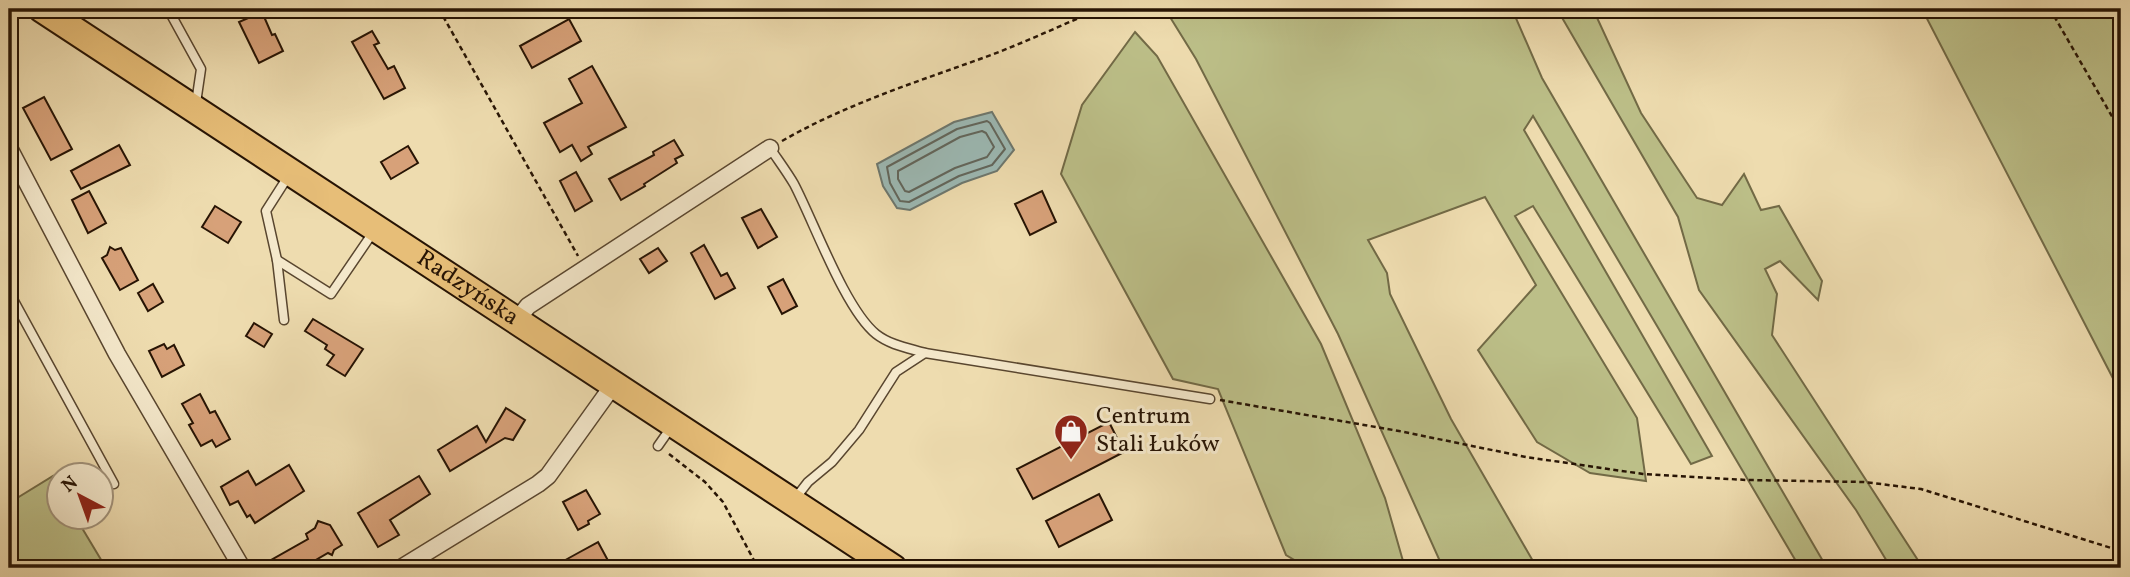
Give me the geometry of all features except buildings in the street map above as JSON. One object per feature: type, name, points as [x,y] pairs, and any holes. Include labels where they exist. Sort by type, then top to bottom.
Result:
[{"type":"main road","name":"Radzyńska","points":[[42,9],[893,568]]},
{"type":"street","points":[[9,148],[117,354],[242,568]]},
{"type":"street","points":[[516,321],[528,306],[771,148]]},
{"type":"street","points":[[401,568],[538,484],[577,437],[614,384]]},
{"type":"lane","points":[[168,9],[201,69],[195,110]]},
{"type":"lane","points":[[771,148],[793,183],[863,321],[888,342],[925,352],[1210,398]]},
{"type":"lane","points":[[284,320],[277,260],[265,211],[290,172]]},
{"type":"lane","points":[[277,260],[331,294],[375,228]]},
{"type":"lane","points":[[9,292],[102,462]]},
{"type":"lane","points":[[792,502],[808,482],[832,463],[859,430],[896,372],[925,352]]},
{"type":"lane","points":[[658,446],[673,423]]},
{"type":"path","points":[[439,9],[586,269]]},
{"type":"path","points":[[771,148],[818,120],[994,53],[1100,9]]},
{"type":"path","points":[[2050,9],[2121,132]]},
{"type":"path","points":[[1210,398],[1399,430],[1526,457],[1643,474],[1747,480],[1864,482],[1921,489],[2121,551]]},
{"type":"path","points":[[658,446],[705,482],[723,502],[758,568]]},
{"type":"green space","points":[[1165,9],[1512,9],[1542,78],[1827,568],[1800,568],[1533,116],[1524,130],[1712,456],[1691,464],[1533,206],[1515,216],[1637,418],[1646,481],[1590,473],[1537,442],[1478,350],[1536,285],[1485,197],[1368,240],[1387,273],[1390,294],[1451,419],[1537,568],[1443,568],[1338,334],[1196,59]]},
{"type":"green space","points":[[1557,9],[1593,9],[1641,113],[1697,198],[1722,205],[1744,174],[1761,210],[1779,206],[1822,281],[1818,300],[1780,261],[1765,269],[1777,294],[1772,335],[1923,568],[1891,568],[1856,510],[1699,290],[1678,217]]},
{"type":"green space","points":[[1922,9],[2121,9],[2121,394],[2119,390]]},
{"type":"green space","points":[[1135,32],[1157,56],[1321,344],[1385,498],[1405,568],[1308,568],[1286,555],[1218,389],[1173,379],[1061,174],[1082,105]]},
{"type":"green space","points":[[46,480],[46,532],[84,532],[106,568],[9,568],[9,503]]},
{"type":"water","points":[[992,112],[1014,150],[997,171],[962,183],[910,210],[897,208],[883,186],[877,164],[954,122]]},
{"type":"place","name":"Centrum Stali Łuków","points":[[1071,461]]}]
